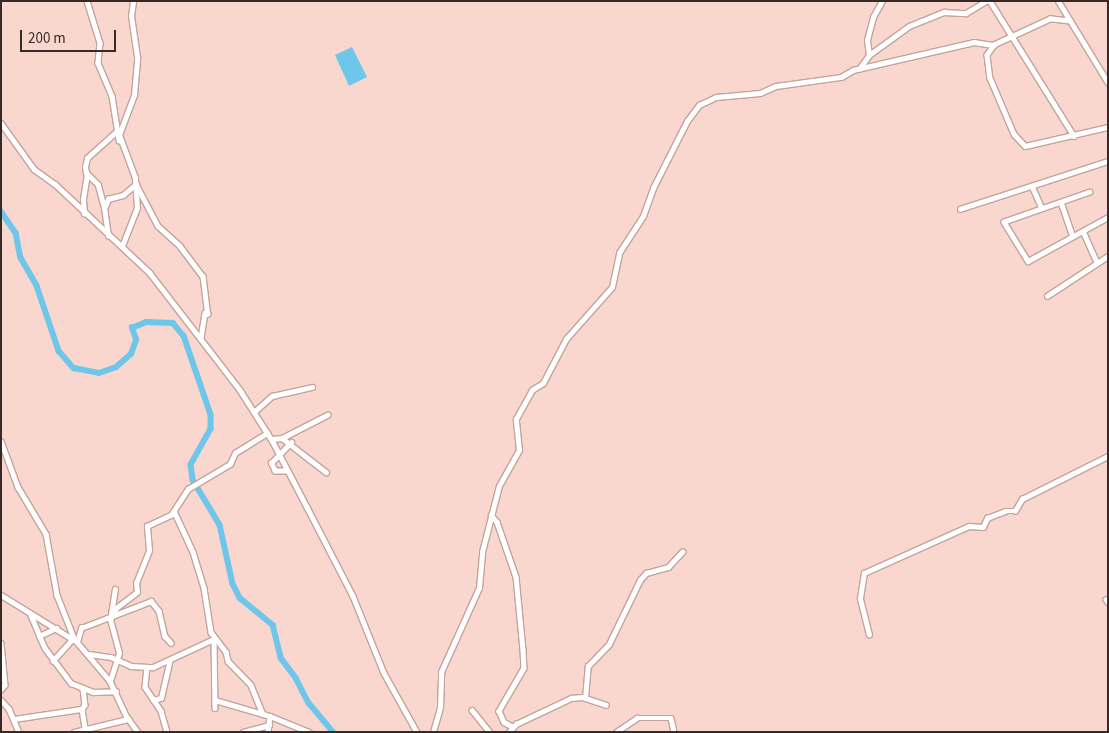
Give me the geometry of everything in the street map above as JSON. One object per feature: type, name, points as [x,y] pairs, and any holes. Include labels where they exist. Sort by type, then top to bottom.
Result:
[{"type":"main road","points":[[1058,1],[1108,83]]},
{"type":"street","points":[[87,1],[100,43],[98,63],[112,96],[121,142],[136,184],[158,226],[180,246],[203,276],[208,314],[205,313],[201,339]]},
{"type":"street","points":[[84,214],[83,199],[87,174],[87,158],[118,130],[134,95],[137,57],[130,16],[133,1]]},
{"type":"street","points":[[869,55],[867,40],[874,17],[882,1]]},
{"type":"street","points":[[859,69],[869,55],[919,20],[957,10],[966,13],[986,1]]},
{"type":"street","points":[[990,1],[1074,136]]},
{"type":"street","points":[[1070,21],[1050,19],[994,45],[987,55],[986,65],[1019,140],[1030,146],[1108,127]]},
{"type":"street","points":[[433,732],[440,707],[442,672],[479,588],[482,552],[498,486],[519,450],[516,419],[532,390],[543,383],[566,339],[612,287],[619,253],[643,216],[653,188],[687,121],[699,105],[716,97],[760,93],[776,86],[841,76],[859,69],[974,42],[994,45]]},
{"type":"street","points":[[1,123],[24,158],[108,236],[122,246],[154,278],[254,412],[272,440],[288,471],[352,596],[384,673],[418,732]]},
{"type":"street","points":[[118,130],[121,142]]},
{"type":"street","points":[[960,210],[1108,161]]},
{"type":"street","points":[[87,174],[98,185],[108,236]]},
{"type":"street","points":[[104,209],[108,199],[123,195],[136,184]]},
{"type":"street","points":[[122,246],[122,240],[136,213],[136,184]]},
{"type":"street","points":[[1032,186],[1042,208]]},
{"type":"street","points":[[1090,192],[1004,222],[1028,261],[1108,217]]},
{"type":"street","points":[[1060,202],[1074,236]]},
{"type":"street","points":[[1083,231],[1097,263]]},
{"type":"street","points":[[1047,296],[1108,256]]},
{"type":"street","points":[[254,412],[272,396],[312,387]]},
{"type":"street","points":[[272,440],[282,438],[327,415]]},
{"type":"street","points":[[111,616],[137,592],[136,584],[149,550],[147,526],[174,511],[188,489],[230,464],[235,453],[267,433]]},
{"type":"street","points":[[282,438],[291,442],[326,472]]},
{"type":"street","points":[[1,441],[18,487],[46,534],[57,595],[75,640]]},
{"type":"street","points":[[288,471],[275,470],[271,463],[280,456],[291,442]]},
{"type":"street","points":[[869,635],[862,612],[860,582],[864,573],[970,526],[983,527],[987,518],[1005,510],[1015,511],[1022,499],[1108,456]]},
{"type":"street","points":[[174,511],[193,552],[214,639],[215,708]]},
{"type":"street","points":[[492,515],[497,522],[516,577],[524,668],[499,711],[504,722],[513,727]]},
{"type":"street","points":[[585,698],[588,666],[609,644],[640,580],[646,573],[668,567],[682,552]]},
{"type":"street","points":[[110,681],[118,659],[111,616],[115,589]]},
{"type":"street","points":[[1,595],[75,640],[89,654],[110,681],[128,719],[138,732]]},
{"type":"street","points":[[53,660],[75,640],[81,628],[151,601],[159,611],[165,636],[171,643]]},
{"type":"street","points":[[30,613],[39,636],[53,660],[71,683],[93,692],[116,691]]},
{"type":"street","points":[[39,636],[56,628]]},
{"type":"street","points":[[89,654],[118,659],[131,666],[147,667],[169,662],[214,639]]},
{"type":"street","points":[[214,639],[226,652],[228,660],[251,685],[263,714]]},
{"type":"street","points":[[1,643],[5,685],[1,690]]},
{"type":"street","points":[[153,700],[161,698],[169,662]]},
{"type":"street","points":[[147,667],[145,687],[161,711],[167,732]]},
{"type":"street","points":[[83,689],[85,705],[82,709],[85,729]]},
{"type":"street","points":[[509,732],[513,727],[571,698],[585,698],[606,704]]},
{"type":"street","points":[[1,700],[14,719],[19,732]]},
{"type":"street","points":[[215,700],[270,716],[309,732]]},
{"type":"street","points":[[14,719],[82,709]]},
{"type":"street","points":[[472,710],[490,732]]},
{"type":"street","points":[[268,732],[270,716]]},
{"type":"street","points":[[616,732],[637,718],[671,718],[674,732]]},
{"type":"street","points":[[74,732],[106,726],[128,719]]},
{"type":"street","points":[[243,732],[269,725]]},
{"type":"street","points":[[106,726],[107,732]]},
{"type":"water","points":[[352,47],[367,77],[349,86],[335,55]]},
{"type":"waterway","points":[[1,211],[16,233],[21,258],[37,286],[59,351],[74,368],[99,373],[116,367],[131,354],[136,340],[132,328],[146,322],[173,323],[184,336],[211,415],[211,429],[191,465],[193,480],[220,525],[233,584],[240,598],[273,625],[281,658],[296,678],[309,703],[333,732]]}]
